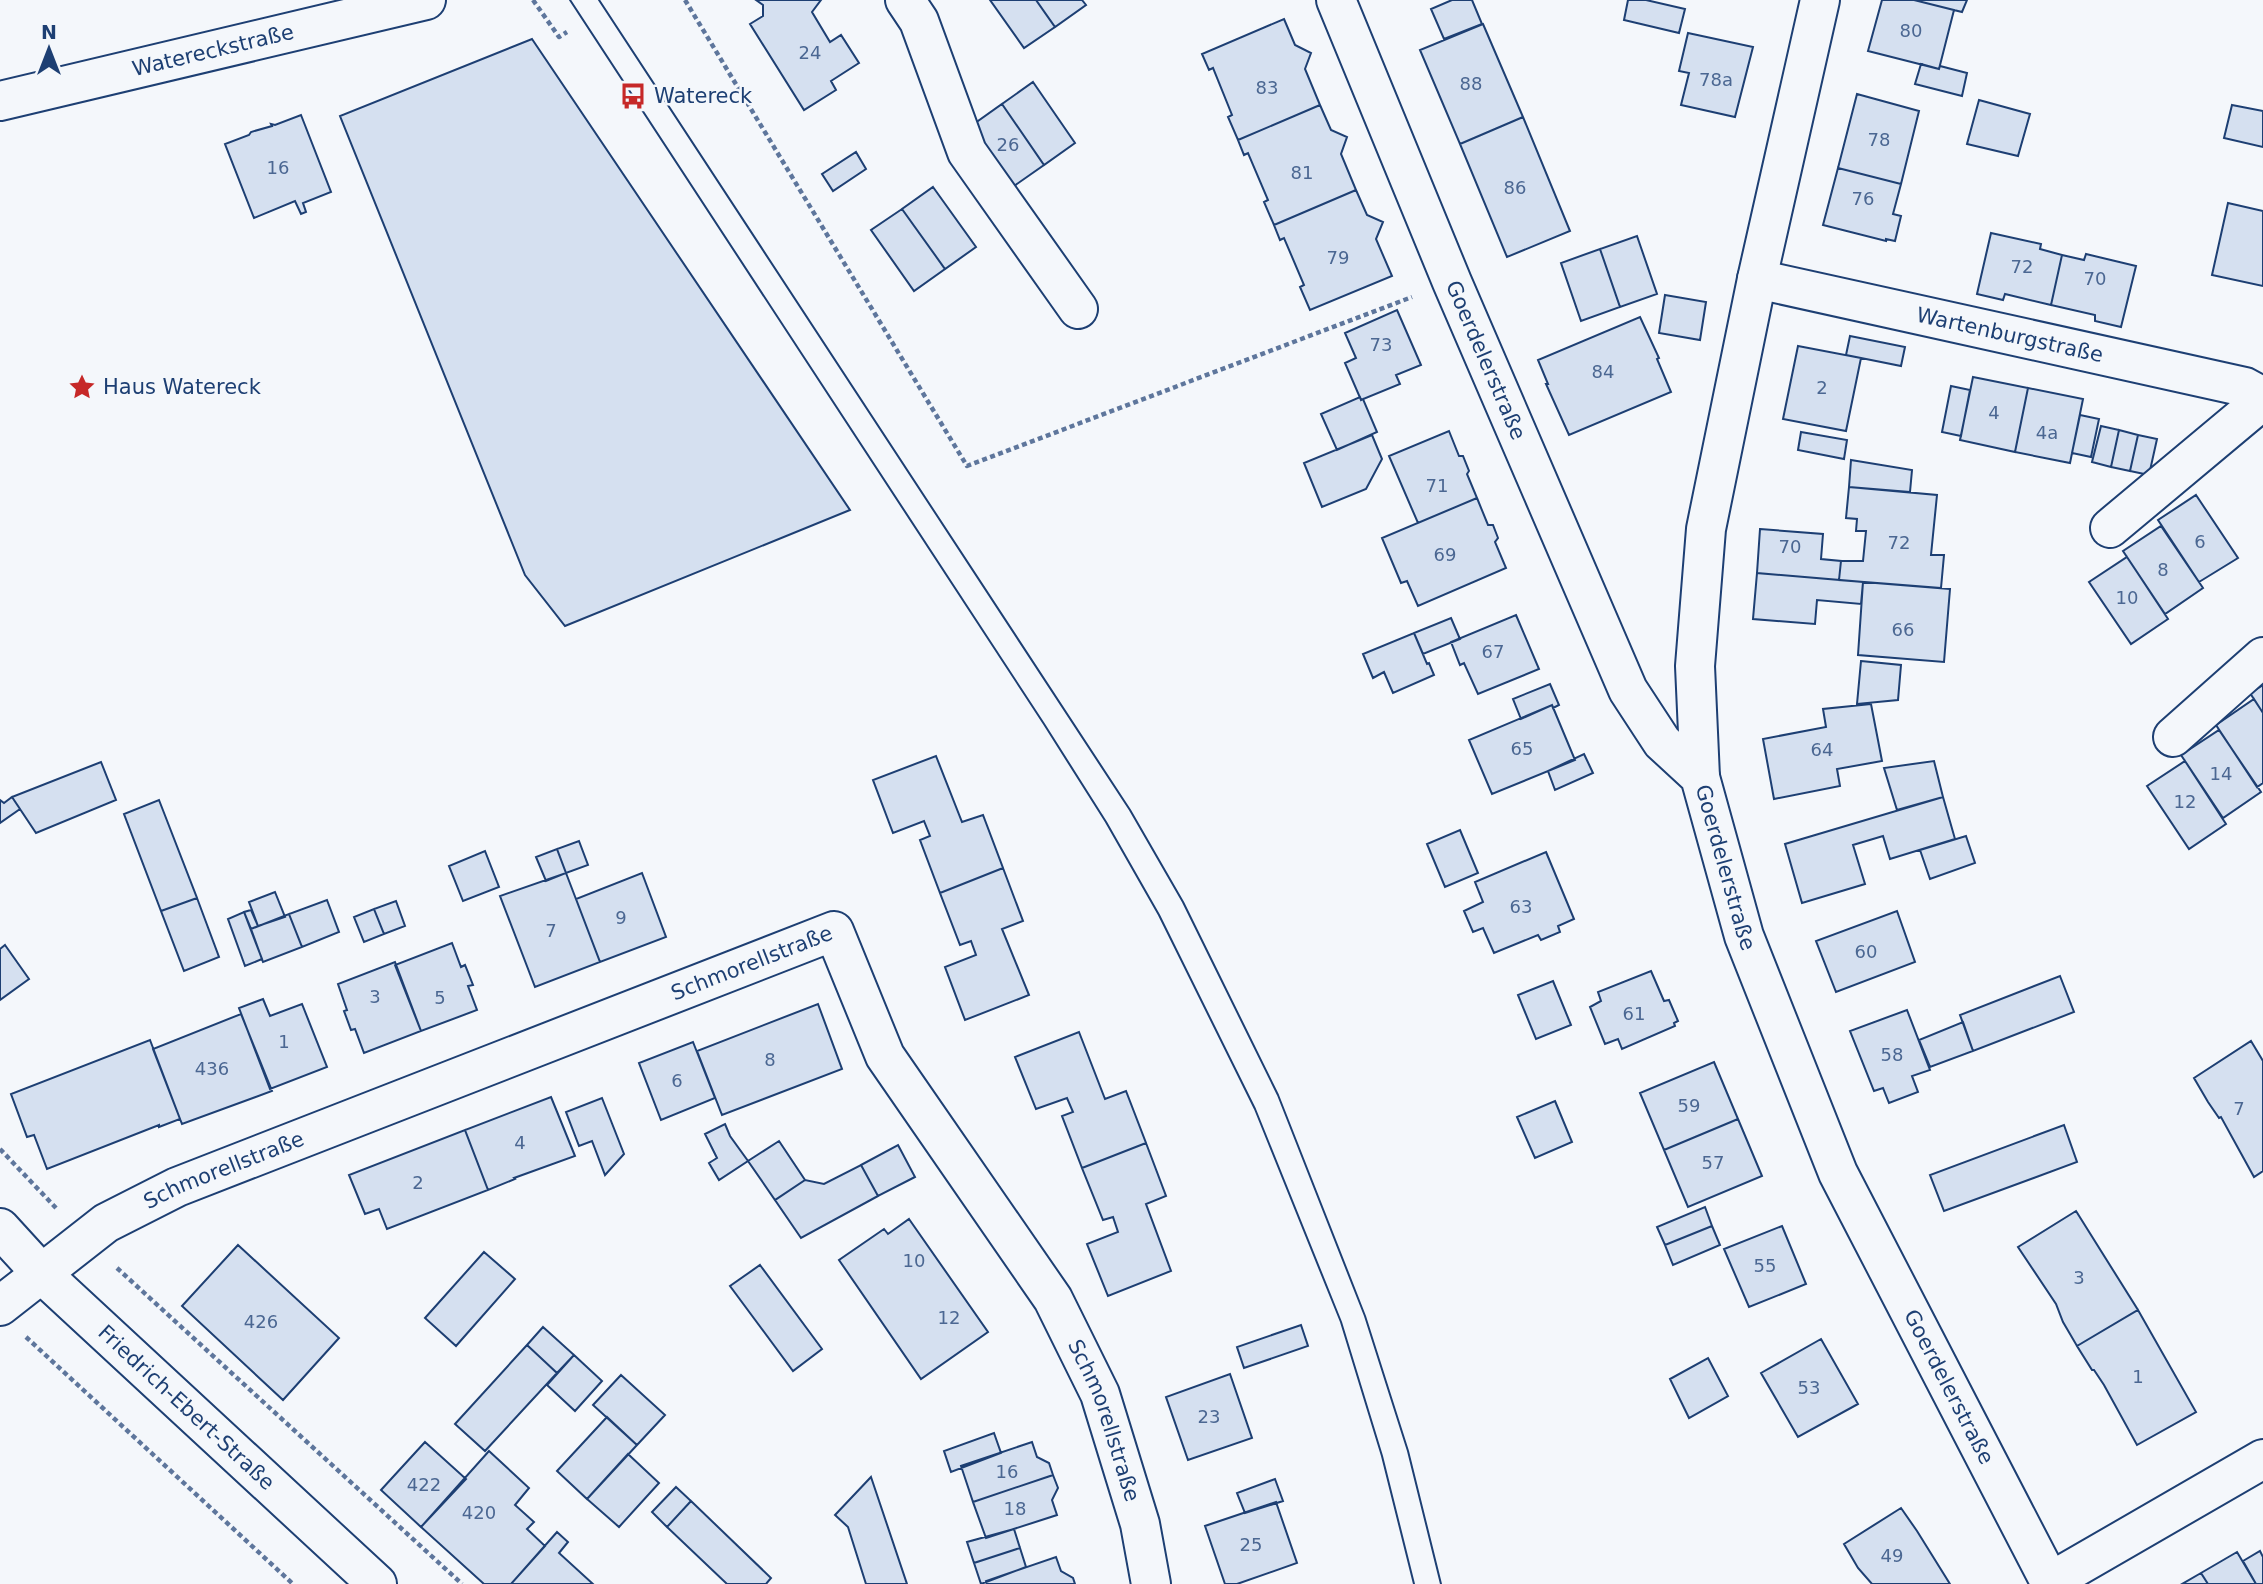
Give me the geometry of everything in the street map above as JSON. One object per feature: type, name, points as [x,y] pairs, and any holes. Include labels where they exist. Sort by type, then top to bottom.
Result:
[{"type":"street","name":"Watereckstraße","points":[[0,101],[426,0]]},
{"type":"street","points":[[905,0],[919,21],[967,152],[1078,309]]},
{"type":"street","name":"Goerdelerstraße","points":[[1336,0],[1452,282],[1628,690],[1662,742],[1700,777],[1744,936],[1838,1173],[2050,1583]]},
{"type":"street","points":[[1700,777],[1695,666],[1706,529],[1756,279],[1820,0]]},
{"type":"street","name":"Wartenburgstraße","points":[[1756,279],[2245,387],[2263,398]]},
{"type":"street","points":[[2110,528],[2263,398]]},
{"type":"street","points":[[2173,737],[2263,657]]},
{"type":"street","name":"Schmorellstraße","points":[[10,1318],[42,1274],[106,1223],[177,1187],[834,931],[885,1056],[1053,1299],[1100,1394],[1140,1524],[1151,1584]]},
{"type":"street","name":"Friedrich-Ebert-Straße","points":[[0,1228],[42,1274],[377,1584]]},
{"type":"street","points":[[2050,1583],[2263,1459]]},
{"type":"path","points":[[533,0],[559,37],[567,32]]},
{"type":"path","points":[[685,0],[967,466],[1452,282]]},
{"type":"path","points":[[0,1149],[86,1239],[462,1584]]},
{"type":"path","points":[[10,1318],[293,1584]]},
{"type":"building","points":[[756,0],[821,0],[812,12],[830,42],[841,35],[859,63],[831,81],[836,90],[804,110],[750,24],[763,16],[763,5]]},
{"type":"building","points":[[990,0],[1036,0],[1055,27],[1024,48]]},
{"type":"building","points":[[1036,0],[1082,0],[1086,5],[1055,27]]},
{"type":"building","points":[[1452,0],[1472,0],[1482,24],[1444,39],[1431,9]]},
{"type":"building","points":[[1628,0],[1646,0],[1685,9],[1679,33],[1624,20]]},
{"type":"building","points":[[1882,0],[1914,0],[1954,10],[1939,69],[1868,51]]},
{"type":"building","points":[[1914,0],[1967,0],[1962,12]]},
{"type":"building","points":[[1284,19],[1295,45],[1311,53],[1305,69],[1320,105],[1238,140],[1228,117],[1232,115],[1213,68],[1209,70],[1202,54]]},
{"type":"building","points":[[1483,24],[1523,117],[1460,144],[1420,50]]},
{"type":"building","points":[[1688,33],[1753,47],[1735,117],[1681,105],[1689,73],[1679,71]]},
{"type":"building","points":[[532,39],[850,510],[565,626],[525,575],[340,116]]},
{"type":"building","points":[[1921,64],[1967,73],[1962,96],[1915,84]]},
{"type":"building","points":[[1033,82],[1075,143],[1044,165],[1002,104]]},
{"type":"building","points":[[1857,94],[1919,111],[1901,184],[1838,168]]},
{"type":"building","points":[[1979,100],[2030,114],[2018,156],[1967,144]]},
{"type":"building","points":[[1002,104],[1044,165],[1014,186],[971,126]]},
{"type":"building","points":[[1320,105],[1331,130],[1347,137],[1341,154],[1356,190],[1274,225],[1264,202],[1268,200],[1248,153],[1244,155],[1238,140]]},
{"type":"building","points":[[2232,105],[2263,111],[2263,147],[2224,138]]},
{"type":"building","points":[[301,115],[331,192],[303,203],[306,212],[301,214],[295,201],[254,218],[225,144],[272,126],[271,124],[275,125]]},
{"type":"building","points":[[1523,117],[1570,231],[1507,257],[1460,144]]},
{"type":"building","points":[[856,152],[866,169],[833,191],[822,174]]},
{"type":"building","points":[[1838,168],[1901,184],[1893,214],[1901,216],[1895,241],[1823,225]]},
{"type":"building","points":[[933,187],[976,247],[945,269],[902,209]]},
{"type":"building","points":[[1356,190],[1367,215],[1383,222],[1376,239],[1392,276],[1310,310],[1300,287],[1304,285],[1284,238],[1280,240],[1274,225]]},
{"type":"building","points":[[2228,203],[2263,211],[2263,286],[2212,275]]},
{"type":"building","points":[[902,209],[945,269],[914,291],[871,230]]},
{"type":"building","points":[[1991,233],[2041,244],[2040,249],[2062,255],[2051,305],[2005,294],[2003,300],[1977,294]]},
{"type":"building","points":[[1637,236],[1657,294],[1620,307],[1600,249]]},
{"type":"building","points":[[1600,249],[1620,307],[1581,321],[1561,263]]},
{"type":"building","points":[[2086,254],[2136,266],[2121,327],[2095,321],[2095,315],[2051,305],[2062,255],[2084,260]]},
{"type":"building","points":[[1665,295],[1706,302],[1700,340],[1659,333]]},
{"type":"building","points":[[1397,310],[1421,365],[1396,375],[1400,384],[1361,400],[1345,363],[1356,358],[1345,333]]},
{"type":"building","points":[[1640,317],[1671,392],[1569,435],[1538,360]]},
{"type":"building","points":[[1850,336],[1905,347],[1901,366],[1846,355]]},
{"type":"building","points":[[1798,346],[1861,358],[1846,431],[1783,419]]},
{"type":"building","points":[[1973,377],[2028,388],[2015,452],[1960,440]]},
{"type":"building","points":[[1951,386],[1970,390],[1961,436],[1942,432]]},
{"type":"building","points":[[2028,388],[2083,399],[2070,463],[2015,452]]},
{"type":"building","points":[[1360,397],[1377,432],[1337,450],[1321,414]]},
{"type":"building","points":[[2080,415],[2099,419],[2091,457],[2072,453]]},
{"type":"building","points":[[2101,426],[2119,430],[2111,467],[2092,462]]},
{"type":"building","points":[[2119,430],[2138,435],[2130,471],[2111,467]]},
{"type":"building","points":[[1449,431],[1459,456],[1463,456],[1477,498],[1418,523],[1389,456]]},
{"type":"building","points":[[1801,432],[1847,440],[1844,459],[1798,450]]},
{"type":"building","points":[[1372,435],[1382,459],[1366,489],[1322,507],[1304,463]]},
{"type":"building","points":[[2138,435],[2157,439],[2149,475],[2130,471]]},
{"type":"building","points":[[1851,460],[1912,470],[1910,492],[1849,487]]},
{"type":"building","points":[[1849,487],[1937,495],[1931,555],[1944,555],[1941,588],[1839,580],[1841,561],[1863,561],[1866,531],[1856,531],[1857,519],[1846,518]]},
{"type":"building","points":[[2196,495],[2238,558],[2199,582],[2158,520]]},
{"type":"building","points":[[1477,498],[1488,525],[1493,525],[1498,538],[1495,542],[1506,568],[1418,606],[1407,581],[1401,583],[1382,538]]},
{"type":"building","points":[[2161,526],[2203,588],[2165,614],[2123,551]]},
{"type":"building","points":[[1760,529],[1823,534],[1821,559],[1841,561],[1839,580],[1757,573]]},
{"type":"building","points":[[2127,557],[2168,619],[2131,644],[2089,582]]},
{"type":"building","points":[[1757,573],[1863,582],[1861,604],[1817,600],[1815,624],[1753,619]]},
{"type":"building","points":[[1863,582],[1950,589],[1944,662],[1858,655]]},
{"type":"building","points":[[1516,615],[1539,669],[1478,694],[1464,663],[1460,665],[1451,642]]},
{"type":"building","points":[[1451,618],[1460,639],[1423,654],[1414,633]]},
{"type":"building","points":[[1414,633],[1434,675],[1393,693],[1384,672],[1373,678],[1363,654]]},
{"type":"building","points":[[1861,661],[1901,665],[1898,700],[1857,704]]},
{"type":"building","points":[[1550,684],[1559,705],[1553,708],[1552,705],[1521,719],[1513,699]]},
{"type":"building","points":[[2263,685],[2263,713],[2250,693]]},
{"type":"building","points":[[2254,699],[2263,713],[2263,783],[2257,787],[2216,725]]},
{"type":"building","points":[[1871,704],[1882,761],[1837,769],[1840,786],[1774,799],[1763,739],[1826,727],[1823,709]]},
{"type":"building","points":[[1552,705],[1575,760],[1492,794],[1469,740]]},
{"type":"building","points":[[2219,730],[2261,792],[2223,818],[2181,755]]},
{"type":"building","points":[[1584,754],[1593,773],[1555,790],[1548,771]]},
{"type":"building","points":[[936,756],[962,822],[983,815],[1003,868],[940,893],[920,840],[930,836],[924,821],[893,833],[873,780]]},
{"type":"building","points":[[1934,761],[1943,797],[1897,810],[1884,768]]},
{"type":"building","points":[[2185,761],[2226,824],[2189,849],[2147,786]]},
{"type":"building","points":[[101,762],[116,800],[36,833],[12,797]]},
{"type":"building","points":[[12,797],[20,809],[0,823],[0,800],[4,803]]},
{"type":"building","points":[[1943,797],[1955,839],[1890,859],[1883,836],[1853,845],[1865,884],[1802,903],[1785,844]]},
{"type":"building","points":[[159,800],[197,898],[161,911],[124,814]]},
{"type":"building","points":[[1460,830],[1478,873],[1445,887],[1427,844]]},
{"type":"building","points":[[1966,836],[1975,863],[1930,879],[1920,850]]},
{"type":"building","points":[[579,841],[588,865],[566,873],[557,849]]},
{"type":"building","points":[[557,849],[566,873],[546,881],[536,857]]},
{"type":"building","points":[[485,851],[499,887],[463,901],[449,866]]},
{"type":"building","points":[[1546,852],[1574,919],[1558,926],[1560,932],[1541,940],[1538,935],[1494,953],[1483,928],[1473,932],[1464,911],[1483,902],[1475,882]]},
{"type":"building","points":[[1003,868],[1023,921],[1002,929],[1029,995],[965,1020],[945,967],[976,955],[971,941],[960,945],[940,893]]},
{"type":"building","points":[[566,873],[600,962],[535,987],[500,896]]},
{"type":"building","points":[[642,873],[666,937],[600,962],[576,899]]},
{"type":"building","points":[[275,892],[285,917],[258,926],[249,902]]},
{"type":"building","points":[[197,898],[219,957],[184,971],[161,911]]},
{"type":"building","points":[[327,900],[339,932],[302,947],[289,914]]},
{"type":"building","points":[[396,901],[405,926],[384,934],[374,909]]},
{"type":"building","points":[[374,909],[384,934],[364,942],[354,917]]},
{"type":"building","points":[[251,910],[258,926],[251,929],[244,912]]},
{"type":"building","points":[[1897,911],[1915,962],[1836,992],[1816,941]]},
{"type":"building","points":[[244,912],[262,959],[245,966],[228,919]]},
{"type":"building","points":[[289,914],[302,947],[263,962],[251,929]]},
{"type":"building","points":[[452,943],[461,967],[465,965],[473,985],[468,986],[477,1010],[421,1031],[395,965]]},
{"type":"building","points":[[5,945],[29,979],[0,1000],[0,949]]},
{"type":"building","points":[[395,962],[421,1031],[364,1053],[355,1029],[351,1030],[338,984]]},
{"type":"building","points":[[1651,971],[1664,1001],[1669,1000],[1678,1021],[1674,1023],[1675,1026],[1622,1049],[1618,1039],[1605,1044],[1590,1007],[1601,1001],[1598,992]]},
{"type":"building","points":[[2060,976],[2074,1012],[1973,1051],[1960,1015]]},
{"type":"building","points":[[1553,981],[1571,1025],[1536,1039],[1518,995]]},
{"type":"building","points":[[263,999],[270,1016],[302,1004],[327,1067],[270,1089],[239,1008]]},
{"type":"building","points":[[818,1004],[842,1069],[722,1115],[697,1051]]},
{"type":"building","points":[[1907,1010],[1930,1070],[1912,1076],[1918,1092],[1889,1103],[1883,1088],[1874,1091],[1850,1031]]},
{"type":"building","points":[[241,1014],[272,1091],[182,1124],[153,1049]]},
{"type":"building","points":[[1963,1022],[1973,1051],[1930,1067],[1919,1040]]},
{"type":"building","points":[[1079,1032],[1105,1099],[1126,1091],[1146,1143],[1082,1168],[1062,1116],[1073,1112],[1067,1098],[1036,1109],[1015,1057]]},
{"type":"building","points":[[150,1040],[180,1119],[47,1169],[34,1135],[27,1137],[11,1094]]},
{"type":"building","points":[[2251,1041],[2263,1061],[2263,1171],[2254,1177],[2221,1117],[2219,1118],[2194,1078]]},
{"type":"building","points":[[693,1042],[715,1098],[661,1120],[639,1063]]},
{"type":"building","points":[[1714,1062],[1738,1119],[1664,1150],[1640,1093]]},
{"type":"building","points":[[551,1097],[575,1156],[488,1190],[465,1130]]},
{"type":"building","points":[[602,1098],[624,1154],[605,1175],[592,1141],[579,1146],[566,1112]]},
{"type":"building","points":[[1555,1101],[1572,1142],[1535,1158],[1517,1117]]},
{"type":"building","points":[[1738,1119],[1762,1176],[1688,1207],[1664,1150]]},
{"type":"building","points":[[725,1124],[748,1161],[719,1180],[709,1163],[717,1158],[705,1134]]},
{"type":"building","points":[[2064,1125],[2077,1162],[1944,1211],[1930,1175]]},
{"type":"building","points":[[465,1130],[488,1190],[387,1229],[379,1209],[365,1214],[349,1175]]},
{"type":"building","points":[[779,1141],[805,1180],[775,1200],[748,1161]]},
{"type":"building","points":[[1146,1143],[1166,1196],[1146,1204],[1171,1271],[1108,1296],[1087,1244],[1118,1232],[1113,1217],[1103,1220],[1082,1168]]},
{"type":"building","points":[[898,1145],[915,1177],[878,1196],[861,1165]]},
{"type":"building","points":[[861,1165],[878,1196],[801,1238],[775,1200],[805,1180],[824,1184]]},
{"type":"building","points":[[1705,1207],[1712,1226],[1665,1245],[1657,1227]]},
{"type":"building","points":[[2076,1211],[2138,1310],[2077,1346],[2056,1304],[2018,1247]]},
{"type":"building","points":[[909,1219],[988,1332],[921,1379],[839,1260],[884,1229],[888,1234]]},
{"type":"building","points":[[1712,1226],[1720,1245],[1673,1265],[1665,1245]]},
{"type":"building","points":[[1782,1226],[1806,1284],[1749,1307],[1724,1249]]},
{"type":"building","points":[[238,1245],[339,1338],[283,1400],[182,1306]]},
{"type":"building","points":[[484,1252],[515,1279],[456,1346],[425,1318]]},
{"type":"building","points":[[760,1265],[822,1349],[793,1371],[730,1286]]},
{"type":"building","points":[[2138,1310],[2196,1412],[2137,1445],[2104,1385],[2077,1346]]},
{"type":"building","points":[[1301,1325],[1308,1346],[1244,1368],[1237,1347]]},
{"type":"building","points":[[543,1327],[574,1355],[557,1373],[527,1345]]},
{"type":"building","points":[[1821,1339],[1858,1404],[1798,1437],[1761,1373]]},
{"type":"building","points":[[527,1345],[557,1373],[485,1451],[455,1424]]},
{"type":"building","points":[[574,1355],[602,1381],[575,1411],[547,1385]]},
{"type":"building","points":[[1708,1358],[1728,1396],[1689,1418],[1670,1379]]},
{"type":"building","points":[[1230,1374],[1252,1438],[1188,1460],[1166,1397]]},
{"type":"building","points":[[621,1375],[665,1415],[637,1445],[593,1405]]},
{"type":"building","points":[[607,1417],[637,1445],[587,1499],[557,1471]]},
{"type":"building","points":[[994,1433],[1001,1453],[951,1472],[944,1451]]},
{"type":"building","points":[[425,1442],[466,1479],[421,1527],[381,1490]]},
{"type":"building","points":[[1032,1442],[1037,1457],[1049,1463],[1053,1475],[973,1502],[961,1466]]},
{"type":"building","points":[[489,1451],[529,1488],[515,1505],[534,1522],[527,1529],[545,1546],[511,1584],[484,1584],[421,1527]]},
{"type":"building","points":[[628,1454],[659,1483],[619,1527],[587,1499]]},
{"type":"building","points":[[1053,1475],[1058,1488],[1052,1500],[1057,1515],[986,1538],[973,1502]]},
{"type":"building","points":[[871,1477],[907,1584],[866,1584],[848,1527],[835,1515]]},
{"type":"building","points":[[1275,1479],[1283,1501],[1245,1513],[1237,1493]]},
{"type":"building","points":[[676,1487],[691,1501],[667,1527],[652,1512]]},
{"type":"building","points":[[691,1501],[771,1578],[766,1584],[727,1584],[667,1527]]},
{"type":"building","points":[[1276,1502],[1297,1563],[1237,1584],[1225,1584],[1205,1526]]},
{"type":"building","points":[[1901,1508],[1950,1584],[1872,1584],[1858,1568],[1844,1544]]},
{"type":"building","points":[[1014,1529],[1020,1548],[974,1563],[967,1542]]},
{"type":"building","points":[[557,1532],[568,1542],[559,1553],[593,1584],[511,1584]]},
{"type":"building","points":[[1020,1548],[1026,1567],[981,1584],[974,1563]]},
{"type":"building","points":[[2260,1551],[2263,1557],[2263,1584],[2256,1584],[2243,1561]]},
{"type":"building","points":[[2237,1552],[2256,1584],[2208,1584],[2201,1573]]},
{"type":"building","points":[[1056,1557],[1061,1571],[1073,1578],[1075,1584],[987,1584],[986,1581]]},
{"type":"building","points":[[2201,1573],[2208,1584],[2182,1584]]},
{"type":"tram line","points":[[570,0],[1044,724],[1106,822],[1159,915],[1255,1109],[1341,1322],[1382,1456],[1414,1584]]},
{"type":"tram line","points":[[599,0],[1130,810],[1183,902],[1278,1095],[1365,1316],[1408,1451],[1441,1584]]},
{"type":"place","name":"Watereck","points":[[633,96]]},
{"type":"place","name":"Haus Watereck","points":[[82,387]]}]
